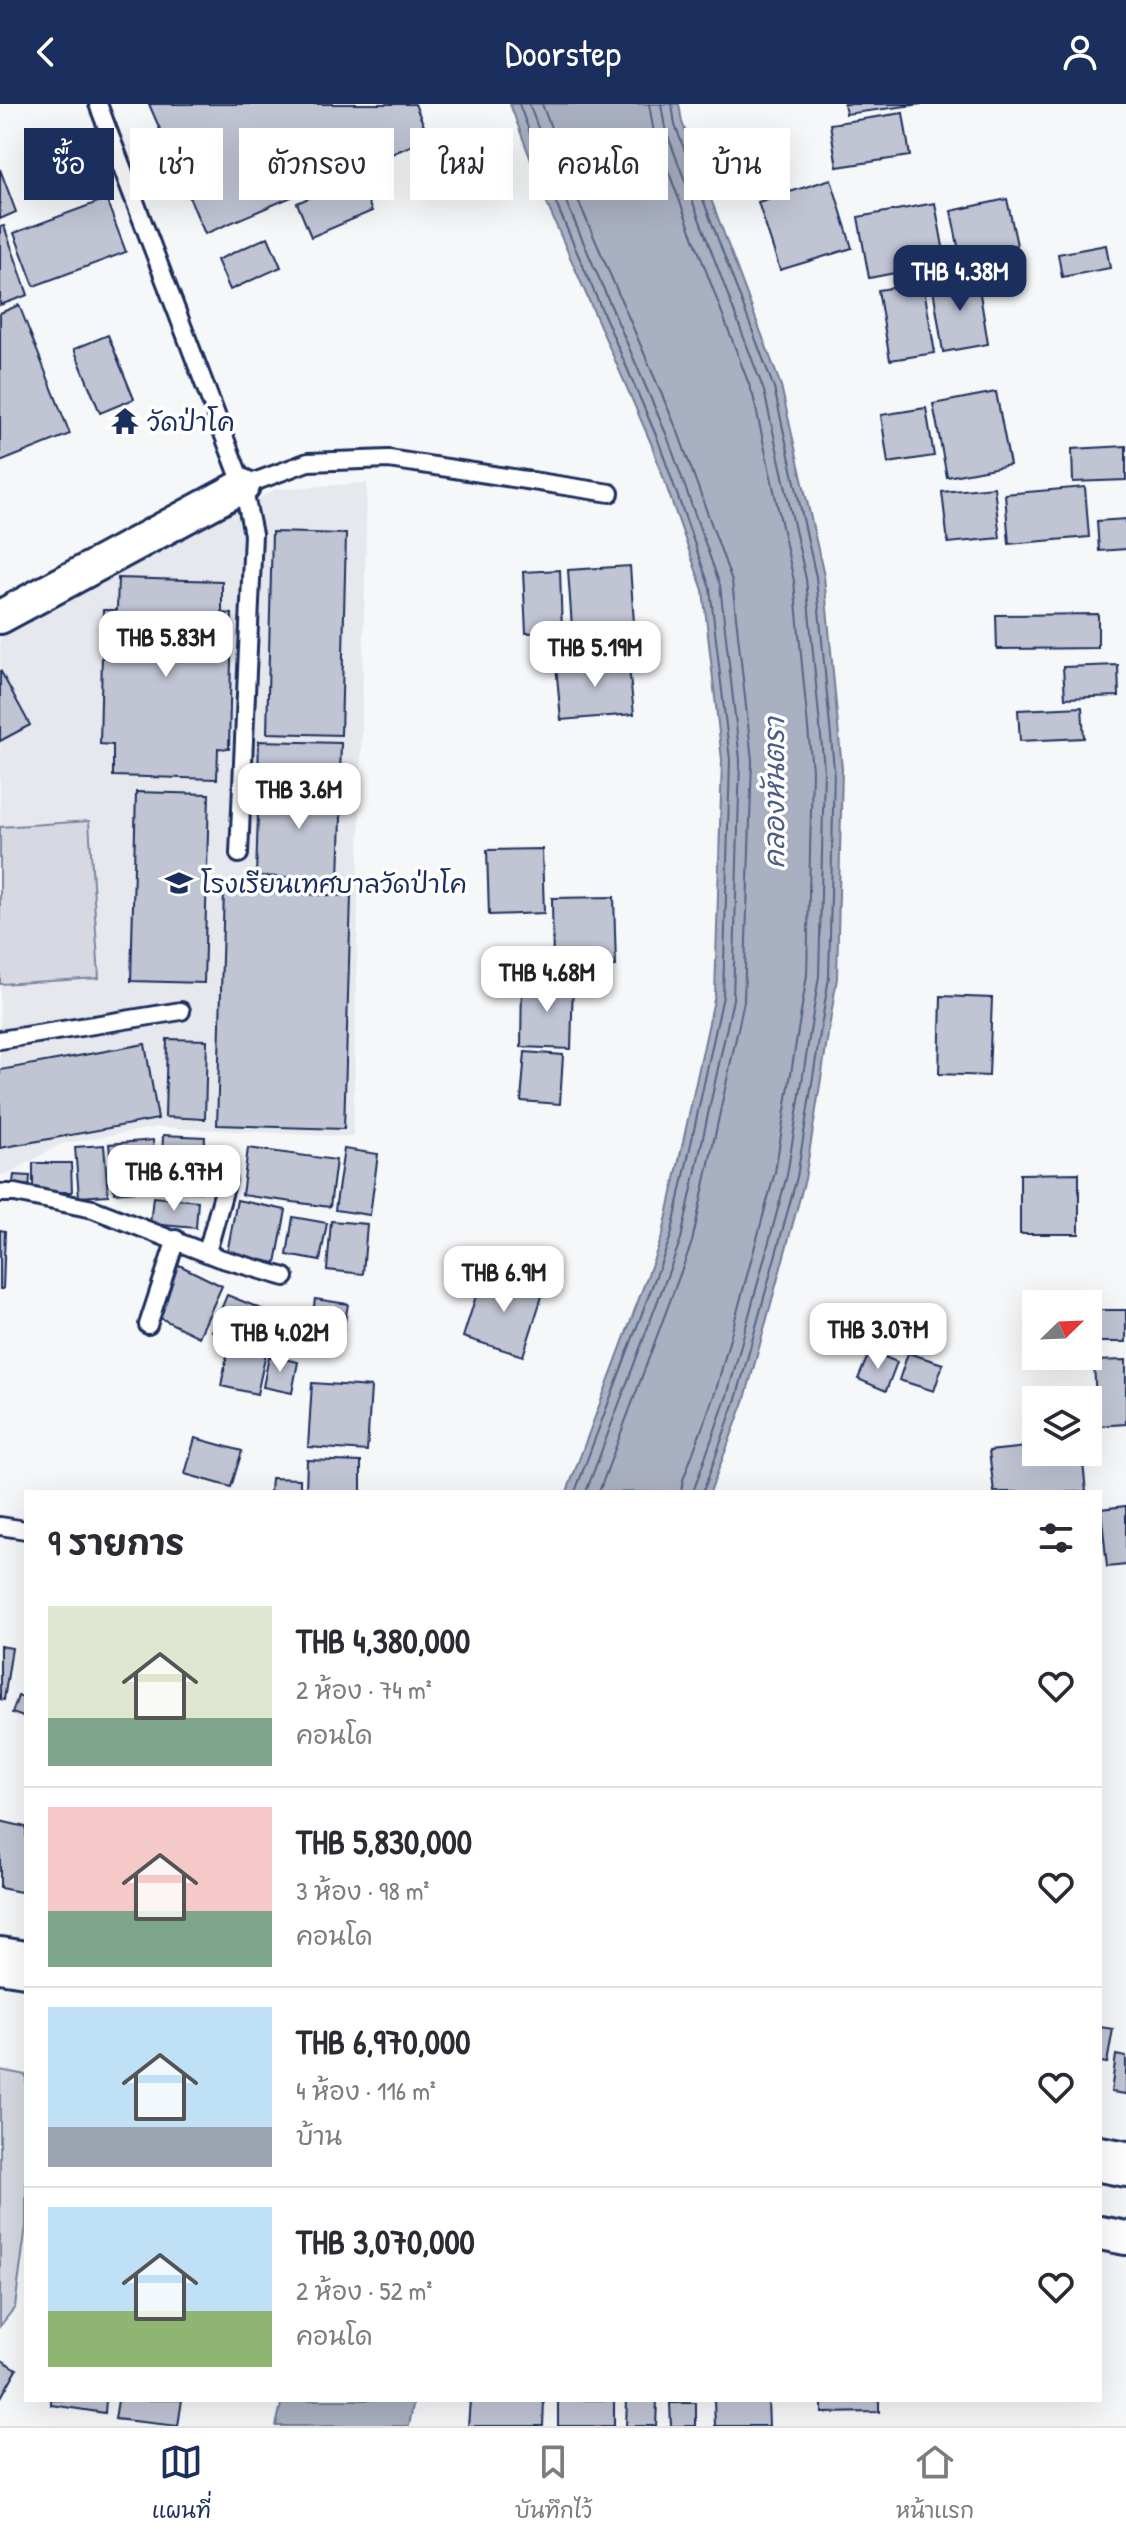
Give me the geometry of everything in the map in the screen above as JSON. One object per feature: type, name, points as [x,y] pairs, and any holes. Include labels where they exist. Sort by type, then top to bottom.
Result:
[{"type":"main road","points":[[0,1960],[24,1964]]},
{"type":"main road","points":[[1102,2159],[1126,2164]]},
{"type":"street","points":[[0,617],[243,486]]},
{"type":"street","points":[[1102,2233],[1126,2238]]},
{"type":"lane","points":[[98,104],[243,486],[253,534],[239,854]]},
{"type":"lane","points":[[243,486],[308,462],[389,459],[610,493]]},
{"type":"lane","points":[[0,1040],[181,1011]]},
{"type":"lane","points":[[207,1252],[227,1180]]},
{"type":"lane","points":[[0,1193],[15,1193],[93,1209],[207,1252],[285,1277]]},
{"type":"lane","points":[[148,1325],[176,1239]]},
{"type":"lane","points":[[0,1526],[24,1530]]},
{"type":"shaded area","name":"โรงเรียนเทศบาลวัดป่าโค","points":[[367,483],[353,1137],[158,1127],[61,1144],[8,1174],[0,1175],[0,638],[276,489]]},
{"type":"shaded area","points":[[89,821],[99,978],[0,984],[0,827]]},
{"type":"shaded area","points":[[0,2070],[24,2075],[24,2241],[15,2307],[0,2326]]},
{"type":"water","name":"คลองหันตรา","points":[[510,104],[679,104],[684,128],[684,200],[711,200],[781,386],[824,576],[842,769],[837,978],[805,1179],[745,1399],[711,1490],[568,1490],[663,1234],[715,995],[722,760],[703,590],[651,443],[546,200],[668,200],[668,128],[529,128],[529,155]]},
{"type":"water","points":[[282,2402],[414,2402],[409,2426],[276,2426]]},
{"type":"building","points":[[149,104],[415,104],[425,128],[410,128],[410,146],[394,153],[394,128],[239,128],[239,200],[284,200],[205,234],[190,200],[223,200],[223,128],[159,128]]},
{"type":"building","points":[[844,104],[922,104],[846,114]]},
{"type":"building","points":[[903,113],[910,156],[837,167],[830,124]]},
{"type":"building","points":[[0,169],[16,212],[0,219]]},
{"type":"building","points":[[831,179],[852,248],[780,270],[758,202],[790,200],[790,192]]},
{"type":"building","points":[[1007,199],[1017,245],[960,256],[951,211]]},
{"type":"building","points":[[106,200],[126,252],[34,286],[14,233]]},
{"type":"building","points":[[304,200],[367,200],[372,211],[311,237],[297,203]]},
{"type":"building","points":[[935,203],[946,263],[869,278],[858,217]]},
{"type":"building","points":[[4,226],[28,295],[0,305],[0,227]]},
{"type":"building","points":[[268,237],[281,267],[230,290],[217,260]]},
{"type":"building","points":[[1106,245],[1110,268],[1062,277],[1058,254]]},
{"type":"building","points":[[977,275],[988,344],[943,352],[932,282]]},
{"type":"building","points":[[923,283],[935,353],[890,360],[878,290]]},
{"type":"building","points":[[19,305],[70,434],[0,462],[0,313]]},
{"type":"building","points":[[108,335],[134,399],[100,413],[74,349]]},
{"type":"building","points":[[996,392],[1010,465],[947,477],[933,404]]},
{"type":"building","points":[[926,408],[934,456],[888,463],[881,415]]},
{"type":"building","points":[[1126,446],[1126,480],[1073,482],[1072,449]]},
{"type":"building","points":[[994,487],[1000,538],[948,543],[942,492]]},
{"type":"building","points":[[1085,487],[1089,537],[1009,544],[1005,494]]},
{"type":"building","points":[[1126,519],[1126,549],[1099,551],[1097,521]]},
{"type":"building","points":[[272,532],[346,534],[341,735],[267,733]]},
{"type":"building","points":[[630,566],[635,637],[573,642],[568,570]]},
{"type":"building","points":[[560,570],[562,632],[526,633],[523,572]]},
{"type":"building","points":[[118,578],[222,581],[222,613],[232,614],[229,749],[218,748],[217,779],[113,776],[113,745],[100,744],[103,610],[117,610]]},
{"type":"building","points":[[1098,614],[1098,648],[997,649],[996,615]]},
{"type":"building","points":[[628,658],[634,714],[561,720],[556,665]]},
{"type":"building","points":[[1118,665],[1119,696],[1065,698],[1063,667]]},
{"type":"building","points":[[0,670],[30,725],[0,741]]},
{"type":"building","points":[[1082,707],[1084,738],[1020,741],[1018,710]]},
{"type":"building","points":[[259,741],[341,743],[340,776],[258,774]]},
{"type":"building","points":[[259,783],[342,786],[339,879],[256,876]]},
{"type":"building","points":[[136,792],[209,794],[204,983],[131,981]]},
{"type":"building","points":[[542,849],[544,913],[489,915],[487,850]]},
{"type":"building","points":[[224,891],[351,896],[344,1129],[217,1125]]},
{"type":"building","points":[[614,897],[616,966],[553,967],[552,898]]},
{"type":"building","points":[[522,979],[573,981],[571,1049],[521,1047]]},
{"type":"building","points":[[941,996],[992,998],[989,1076],[939,1074]]},
{"type":"building","points":[[167,1039],[207,1040],[205,1119],[165,1117]]},
{"type":"building","points":[[145,1044],[158,1119],[0,1148],[0,1070]]},
{"type":"building","points":[[525,1052],[563,1055],[560,1104],[521,1101]]},
{"type":"building","points":[[163,1135],[205,1137],[202,1192],[161,1190]]},
{"type":"building","points":[[153,1140],[157,1189],[114,1193],[109,1144]]},
{"type":"building","points":[[104,1145],[108,1195],[79,1197],[75,1147]]},
{"type":"building","points":[[248,1148],[336,1160],[330,1207],[242,1195]]},
{"type":"building","points":[[344,1149],[378,1154],[370,1215],[335,1210]]},
{"type":"building","points":[[33,1163],[71,1163],[72,1192],[33,1192]]},
{"type":"building","points":[[1079,1173],[1079,1234],[1020,1234],[1020,1174]]},
{"type":"building","points":[[14,1175],[30,1176],[29,1190],[12,1189]]},
{"type":"building","points":[[153,1197],[198,1201],[196,1228],[150,1224]]},
{"type":"building","points":[[237,1200],[286,1210],[276,1263],[227,1253]]},
{"type":"building","points":[[293,1217],[327,1223],[320,1261],[287,1255]]},
{"type":"building","points":[[331,1221],[367,1224],[363,1274],[327,1270]]},
{"type":"building","points":[[0,1230],[5,1231],[3,1289],[0,1289]]},
{"type":"building","points":[[177,1264],[222,1286],[199,1337],[152,1314]]},
{"type":"building","points":[[484,1271],[544,1290],[523,1356],[463,1337]]},
{"type":"building","points":[[227,1295],[262,1309],[247,1346],[212,1331]]},
{"type":"building","points":[[315,1299],[348,1304],[342,1339],[310,1334]]},
{"type":"building","points":[[1102,1310],[1126,1310],[1126,1342],[1102,1342]]},
{"type":"building","points":[[229,1345],[266,1353],[257,1394],[221,1386]]},
{"type":"building","points":[[870,1351],[897,1362],[886,1391],[858,1379]]},
{"type":"building","points":[[908,1353],[943,1364],[934,1391],[899,1380]]},
{"type":"building","points":[[269,1356],[298,1362],[292,1393],[263,1387]]},
{"type":"building","points":[[1126,1360],[1126,1424],[1102,1426],[1102,1386],[1095,1386],[1094,1370],[1102,1370],[1102,1361]]},
{"type":"building","points":[[312,1383],[371,1387],[367,1451],[308,1447]]},
{"type":"building","points":[[195,1438],[242,1451],[231,1487],[185,1474]]},
{"type":"building","points":[[1022,1447],[1022,1466],[1083,1466],[1086,1490],[994,1490],[989,1451]]},
{"type":"building","points":[[307,1460],[361,1462],[361,1490],[306,1490]]},
{"type":"building","points":[[271,1478],[300,1479],[300,1490],[270,1490]]},
{"type":"building","points":[[1126,1506],[1126,1565],[1107,1567],[1102,1509]]},
{"type":"building","points":[[0,1646],[12,1648],[4,1700],[0,1699]]},
{"type":"building","points":[[18,1696],[24,1698],[24,1717],[12,1713]]},
{"type":"building","points":[[0,1821],[24,1827],[24,1893],[0,1888]]},
{"type":"building","points":[[1102,2027],[1113,2029],[1107,2063],[1102,2062]]},
{"type":"building","points":[[1116,2055],[1126,2057],[1126,2094],[1111,2092]]},
{"type":"building","points":[[0,2359],[17,2369],[1,2397],[0,2396]]},
{"type":"building","points":[[51,2402],[106,2402],[105,2413],[51,2405]]},
{"type":"building","points":[[118,2402],[182,2402],[178,2426],[115,2419]]},
{"type":"building","points":[[470,2402],[544,2402],[543,2426],[468,2426]]},
{"type":"building","points":[[558,2402],[614,2402],[614,2426],[558,2426]]},
{"type":"building","points":[[627,2402],[657,2402],[656,2426],[626,2426]]},
{"type":"building","points":[[714,2402],[768,2402],[769,2426],[715,2426]]},
{"type":"building","points":[[822,2402],[879,2402],[879,2412],[822,2413]]},
{"type":"building","points":[[670,2403],[696,2403],[696,2426],[671,2426]]},
{"type":"place","name":"วัดป่าโค","points":[[125,421]]},
{"type":"place","name":"โรงเรียนเทศบาลวัดป่าโค","points":[[179,883]]}]
